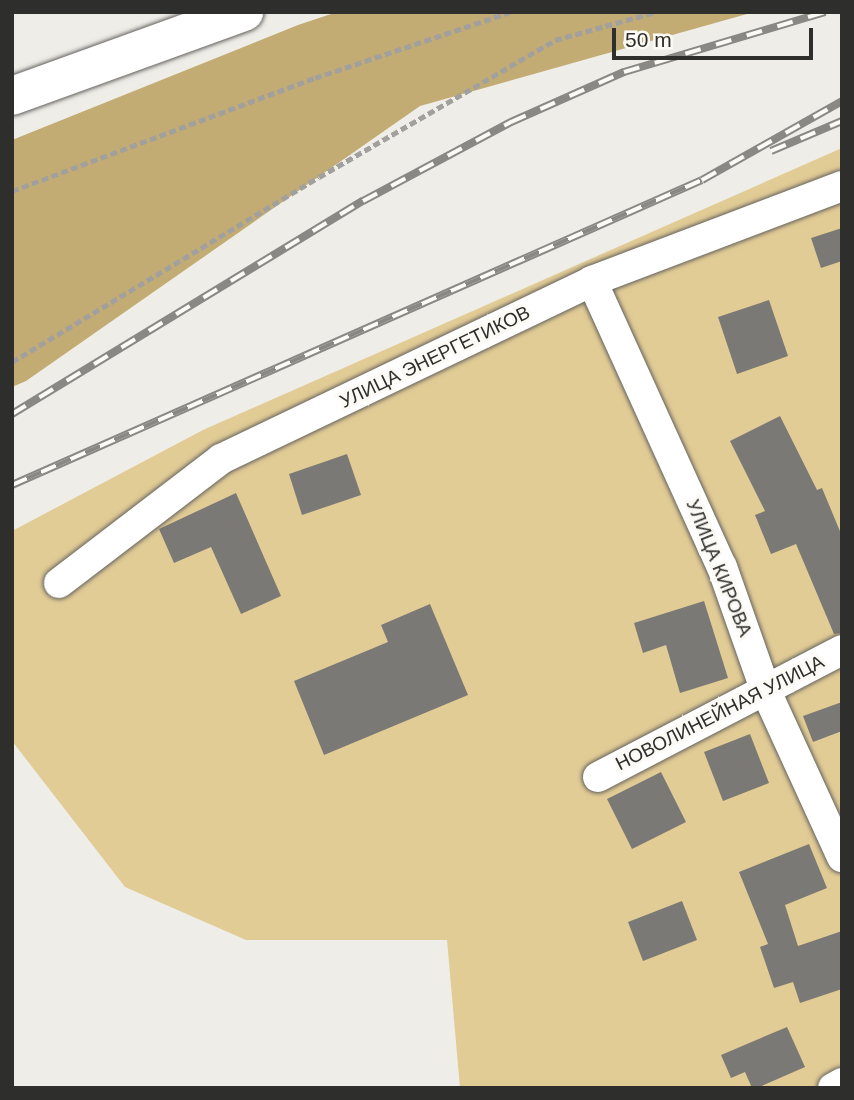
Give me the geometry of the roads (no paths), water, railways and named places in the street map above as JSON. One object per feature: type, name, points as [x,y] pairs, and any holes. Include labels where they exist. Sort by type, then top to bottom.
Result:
[{"type":"main road","points":[[12,96],[244,12]]},
{"type":"street","name":"УЛИЦА ЭНЕРГЕТИКОВ","points":[[59,583],[221,460],[592,281],[842,186]]},
{"type":"street","name":"УЛИЦА КИРОВА","points":[[592,281],[722,567],[765,689],[842,857]]},
{"type":"street","name":"НОВОЛИНЕЙНАЯ УЛИЦА","points":[[598,777],[842,650]]},
{"type":"street","points":[[833,1088],[842,1083]]},
{"type":"railway","points":[[12,414],[363,201],[511,122],[624,72],[825,12]]},
{"type":"railway","points":[[12,485],[702,180],[842,101]]},
{"type":"railway","points":[[771,151],[842,121]]}]
